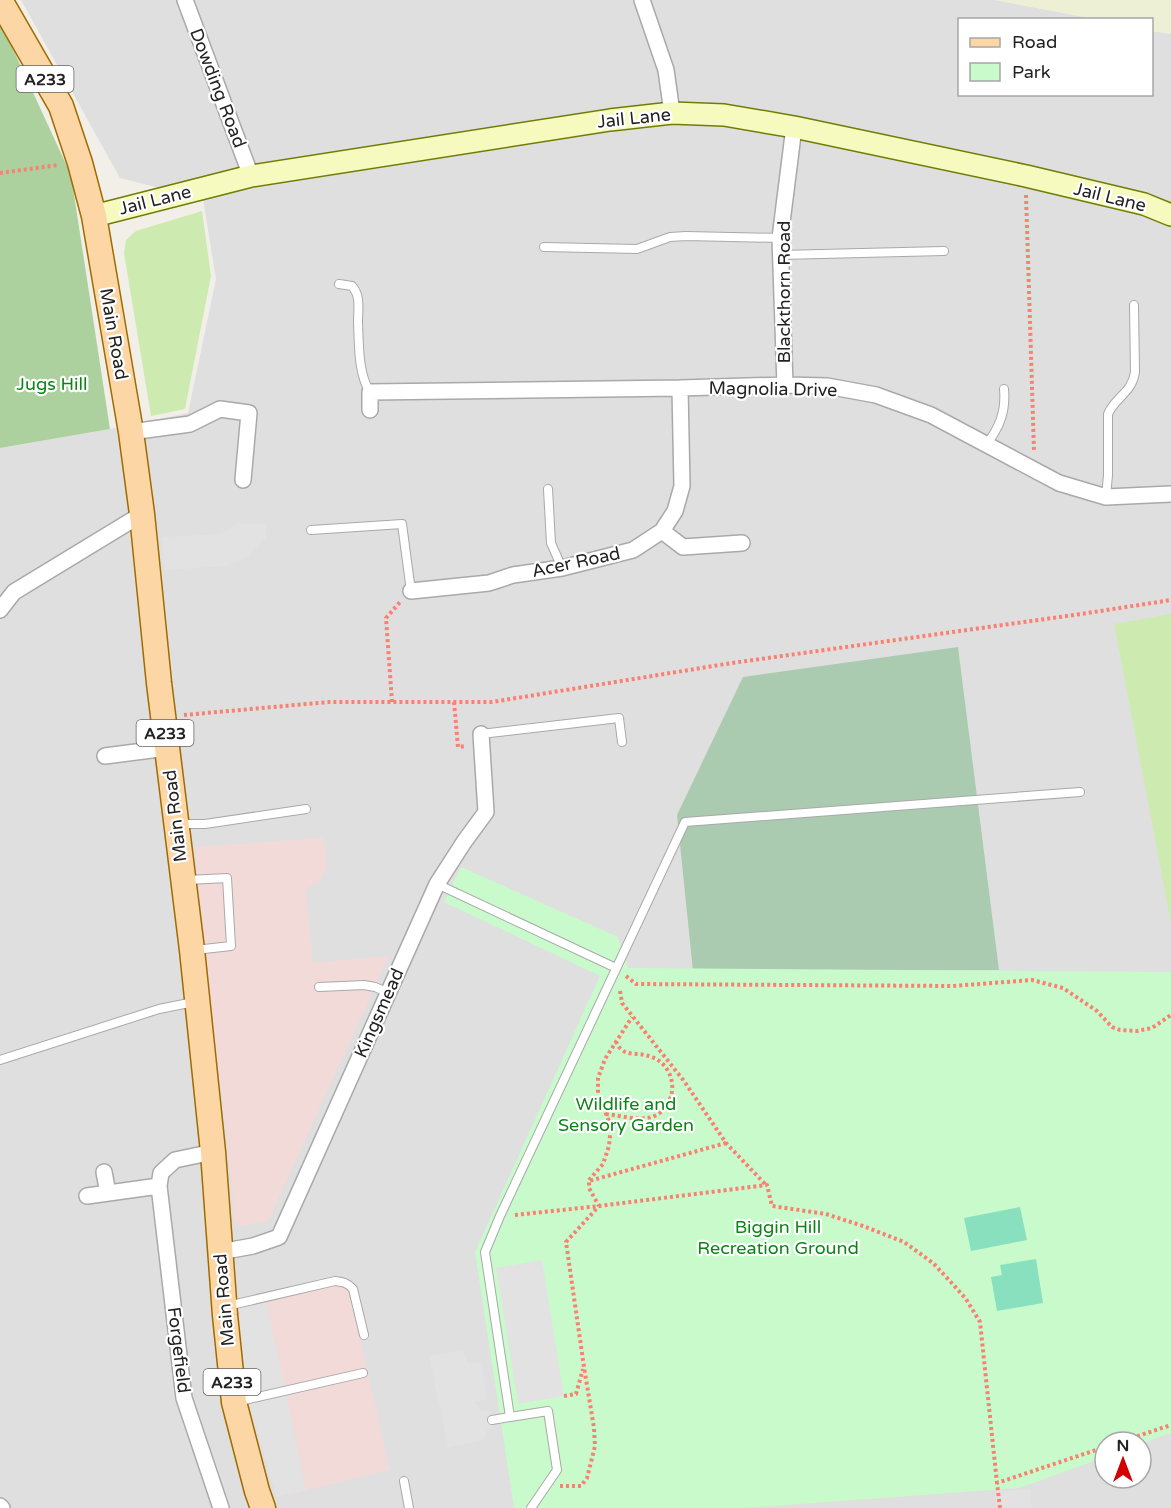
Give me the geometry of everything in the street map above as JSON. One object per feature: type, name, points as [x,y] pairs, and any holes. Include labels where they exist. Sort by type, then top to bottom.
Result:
[{"type":"main road","name":"Main Road","points":[[0,0],[61,106],[80,162],[94,216],[131,432],[142,514],[213,1152],[234,1402],[263,1508]]},
{"type":"street","name":"Dowding Road","points":[[185,0],[251,176]]},
{"type":"street","points":[[642,0],[666,70],[672,113]]},
{"type":"street","name":"Jail Lane","points":[[94,216],[251,176],[609,120],[672,113],[724,115],[794,127],[1026,176],[1144,204],[1171,214]]},
{"type":"street","name":"Blackthorn Road","points":[[785,385],[780,238],[794,127]]},
{"type":"street","name":"Magnolia Drive","points":[[370,392],[785,385],[827,387],[876,395],[931,415],[1059,483],[1106,497],[1171,494]]},
{"type":"street","name":"Acer Road","points":[[411,591],[489,583],[513,575],[562,568],[633,549],[662,531],[675,511],[682,486],[680,388]]},
{"type":"street","points":[[370,392],[370,410]]},
{"type":"street","points":[[131,432],[190,424],[220,409],[249,413],[243,480]]},
{"type":"street","points":[[0,610],[14,592],[142,514]]},
{"type":"street","points":[[662,531],[683,547],[742,543]]},
{"type":"street","name":"Kingsmead","points":[[220,1252],[253,1246],[279,1237],[437,884],[486,812],[482,739]]},
{"type":"street","points":[[105,756],[167,748]]},
{"type":"street","points":[[87,1196],[159,1186],[161,1173],[175,1161],[213,1152]]},
{"type":"street","points":[[104,1172],[108,1193]]},
{"type":"street","name":"Forgefield","points":[[159,1186],[184,1398],[221,1508]]},
{"type":"lane","points":[[544,247],[638,249],[670,237],[686,236],[780,238]]},
{"type":"lane","points":[[780,255],[944,251]]},
{"type":"lane","points":[[339,284],[351,286],[357,291],[362,374],[370,392]]},
{"type":"lane","points":[[1106,497],[1108,414],[1117,399],[1125,394],[1134,380],[1134,305]]},
{"type":"lane","points":[[986,445],[997,430],[1003,416],[1004,389]]},
{"type":"lane","points":[[548,489],[551,543],[562,568]]},
{"type":"lane","points":[[311,530],[402,524],[411,591]]},
{"type":"lane","points":[[482,739],[619,718],[622,742]]},
{"type":"lane","points":[[510,1417],[485,1252],[685,822],[1080,792]]},
{"type":"lane","points":[[176,824],[205,824],[306,809]]},
{"type":"lane","points":[[183,880],[227,878],[231,946],[192,950]]},
{"type":"lane","points":[[437,884],[616,968]]},
{"type":"lane","points":[[319,987],[364,985],[388,993]]},
{"type":"lane","points":[[0,1060],[159,1009],[197,1001]]},
{"type":"lane","points":[[225,1306],[335,1281],[343,1282],[349,1284],[353,1289],[364,1335]]},
{"type":"lane","points":[[234,1402],[363,1373]]},
{"type":"lane","points":[[492,1420],[548,1411],[557,1470],[531,1508]]},
{"type":"lane","points":[[404,1481],[409,1508]]},
{"type":"path","points":[[0,172],[80,162]]},
{"type":"path","points":[[1026,176],[1034,470]]},
{"type":"path","points":[[392,702],[386,618],[411,591]]},
{"type":"path","points":[[163,717],[329,702],[492,702],[732,663],[1171,600]]},
{"type":"path","points":[[454,702],[458,747],[482,739]]},
{"type":"path","points":[[616,968],[636,984],[953,986],[1032,980],[1063,988],[1097,1011],[1112,1027],[1120,1030],[1137,1032],[1152,1028],[1171,1015]]},
{"type":"path","points":[[616,968],[622,1003],[684,1081],[726,1143],[767,1185],[772,1206],[826,1214],[904,1242],[933,1263],[966,1299],[980,1322],[1000,1508]]},
{"type":"path","points":[[599,1206],[589,1188],[589,1181],[603,1164],[609,1146],[611,1126],[598,1094],[598,1078],[605,1059],[632,1017]]},
{"type":"path","points":[[606,1114],[647,1119],[657,1115],[666,1107],[671,1097],[670,1075],[665,1065],[656,1058],[622,1050],[616,1042]]},
{"type":"path","points":[[589,1181],[726,1143]]},
{"type":"path","points":[[500,1216],[767,1185]]},
{"type":"path","points":[[547,1486],[581,1486],[587,1479],[595,1446],[567,1242],[599,1206]]},
{"type":"path","points":[[564,1396],[576,1394],[584,1367]]},
{"type":"path","points":[[1153,1431],[1171,1425]]},
{"type":"path","points":[[998,1483],[1093,1451]]},
{"type":"shaded area","points":[[21,0],[995,0],[1090,18],[958,18],[958,96],[1153,96],[1153,31],[1171,34],[1171,1508],[0,1508],[0,448],[188,413],[216,279],[203,199],[120,178]]},
{"type":"shaded area","points":[[238,523],[266,524],[266,539],[245,559],[225,566],[164,570],[163,537],[220,534]]},
{"type":"shaded area","points":[[323,838],[327,868],[319,883],[310,884],[306,892],[313,963],[389,956],[268,1221],[240,1226],[233,1220],[233,1200],[212,1026],[195,847]]},
{"type":"shaded area","points":[[542,1260],[564,1396],[518,1404],[496,1268]]},
{"type":"shaded area","points":[[346,1278],[390,1470],[277,1497],[250,1407],[234,1300]]},
{"type":"shaded area","points":[[265,1294],[306,1490],[277,1497],[250,1407],[234,1300]]},
{"type":"shaded area","points":[[463,1350],[467,1363],[481,1362],[488,1399],[474,1402],[480,1410],[491,1411],[493,1427],[487,1430],[483,1440],[448,1448],[429,1356]]},
{"type":"shaded area","points":[[1030,1489],[1032,1508],[997,1508],[995,1492]]},
{"type":"green space","points":[[995,0],[1171,0],[1171,34],[1153,31],[1153,18],[1090,18]]},
{"type":"green space","name":"Jugs Hill","points":[[0,21],[71,175],[110,429],[0,448]]},
{"type":"green space","points":[[202,211],[211,276],[185,409],[151,416],[124,253],[126,240],[136,231]]},
{"type":"green space","points":[[1171,614],[1171,923],[1114,624]]},
{"type":"green space","points":[[958,647],[999,970],[693,971],[677,815],[743,677]]},
{"type":"green space","name":"Biggin Hill Recreation Ground","points":[[461,867],[618,937],[628,968],[1171,972],[1171,1434],[1153,1439],[1153,1430],[1093,1430],[1093,1461],[1019,1488],[744,1508],[514,1508],[475,1252],[600,976],[444,902]]},
{"type":"green space","points":[[1020,1207],[1027,1240],[971,1251],[964,1218]]},
{"type":"green space","points":[[1036,1259],[1043,1303],[997,1311],[991,1277],[1002,1275],[1000,1265]]},
{"type":"park label","name":"Wildlife and Sensory Garden","points":[[626,1114]]}]
